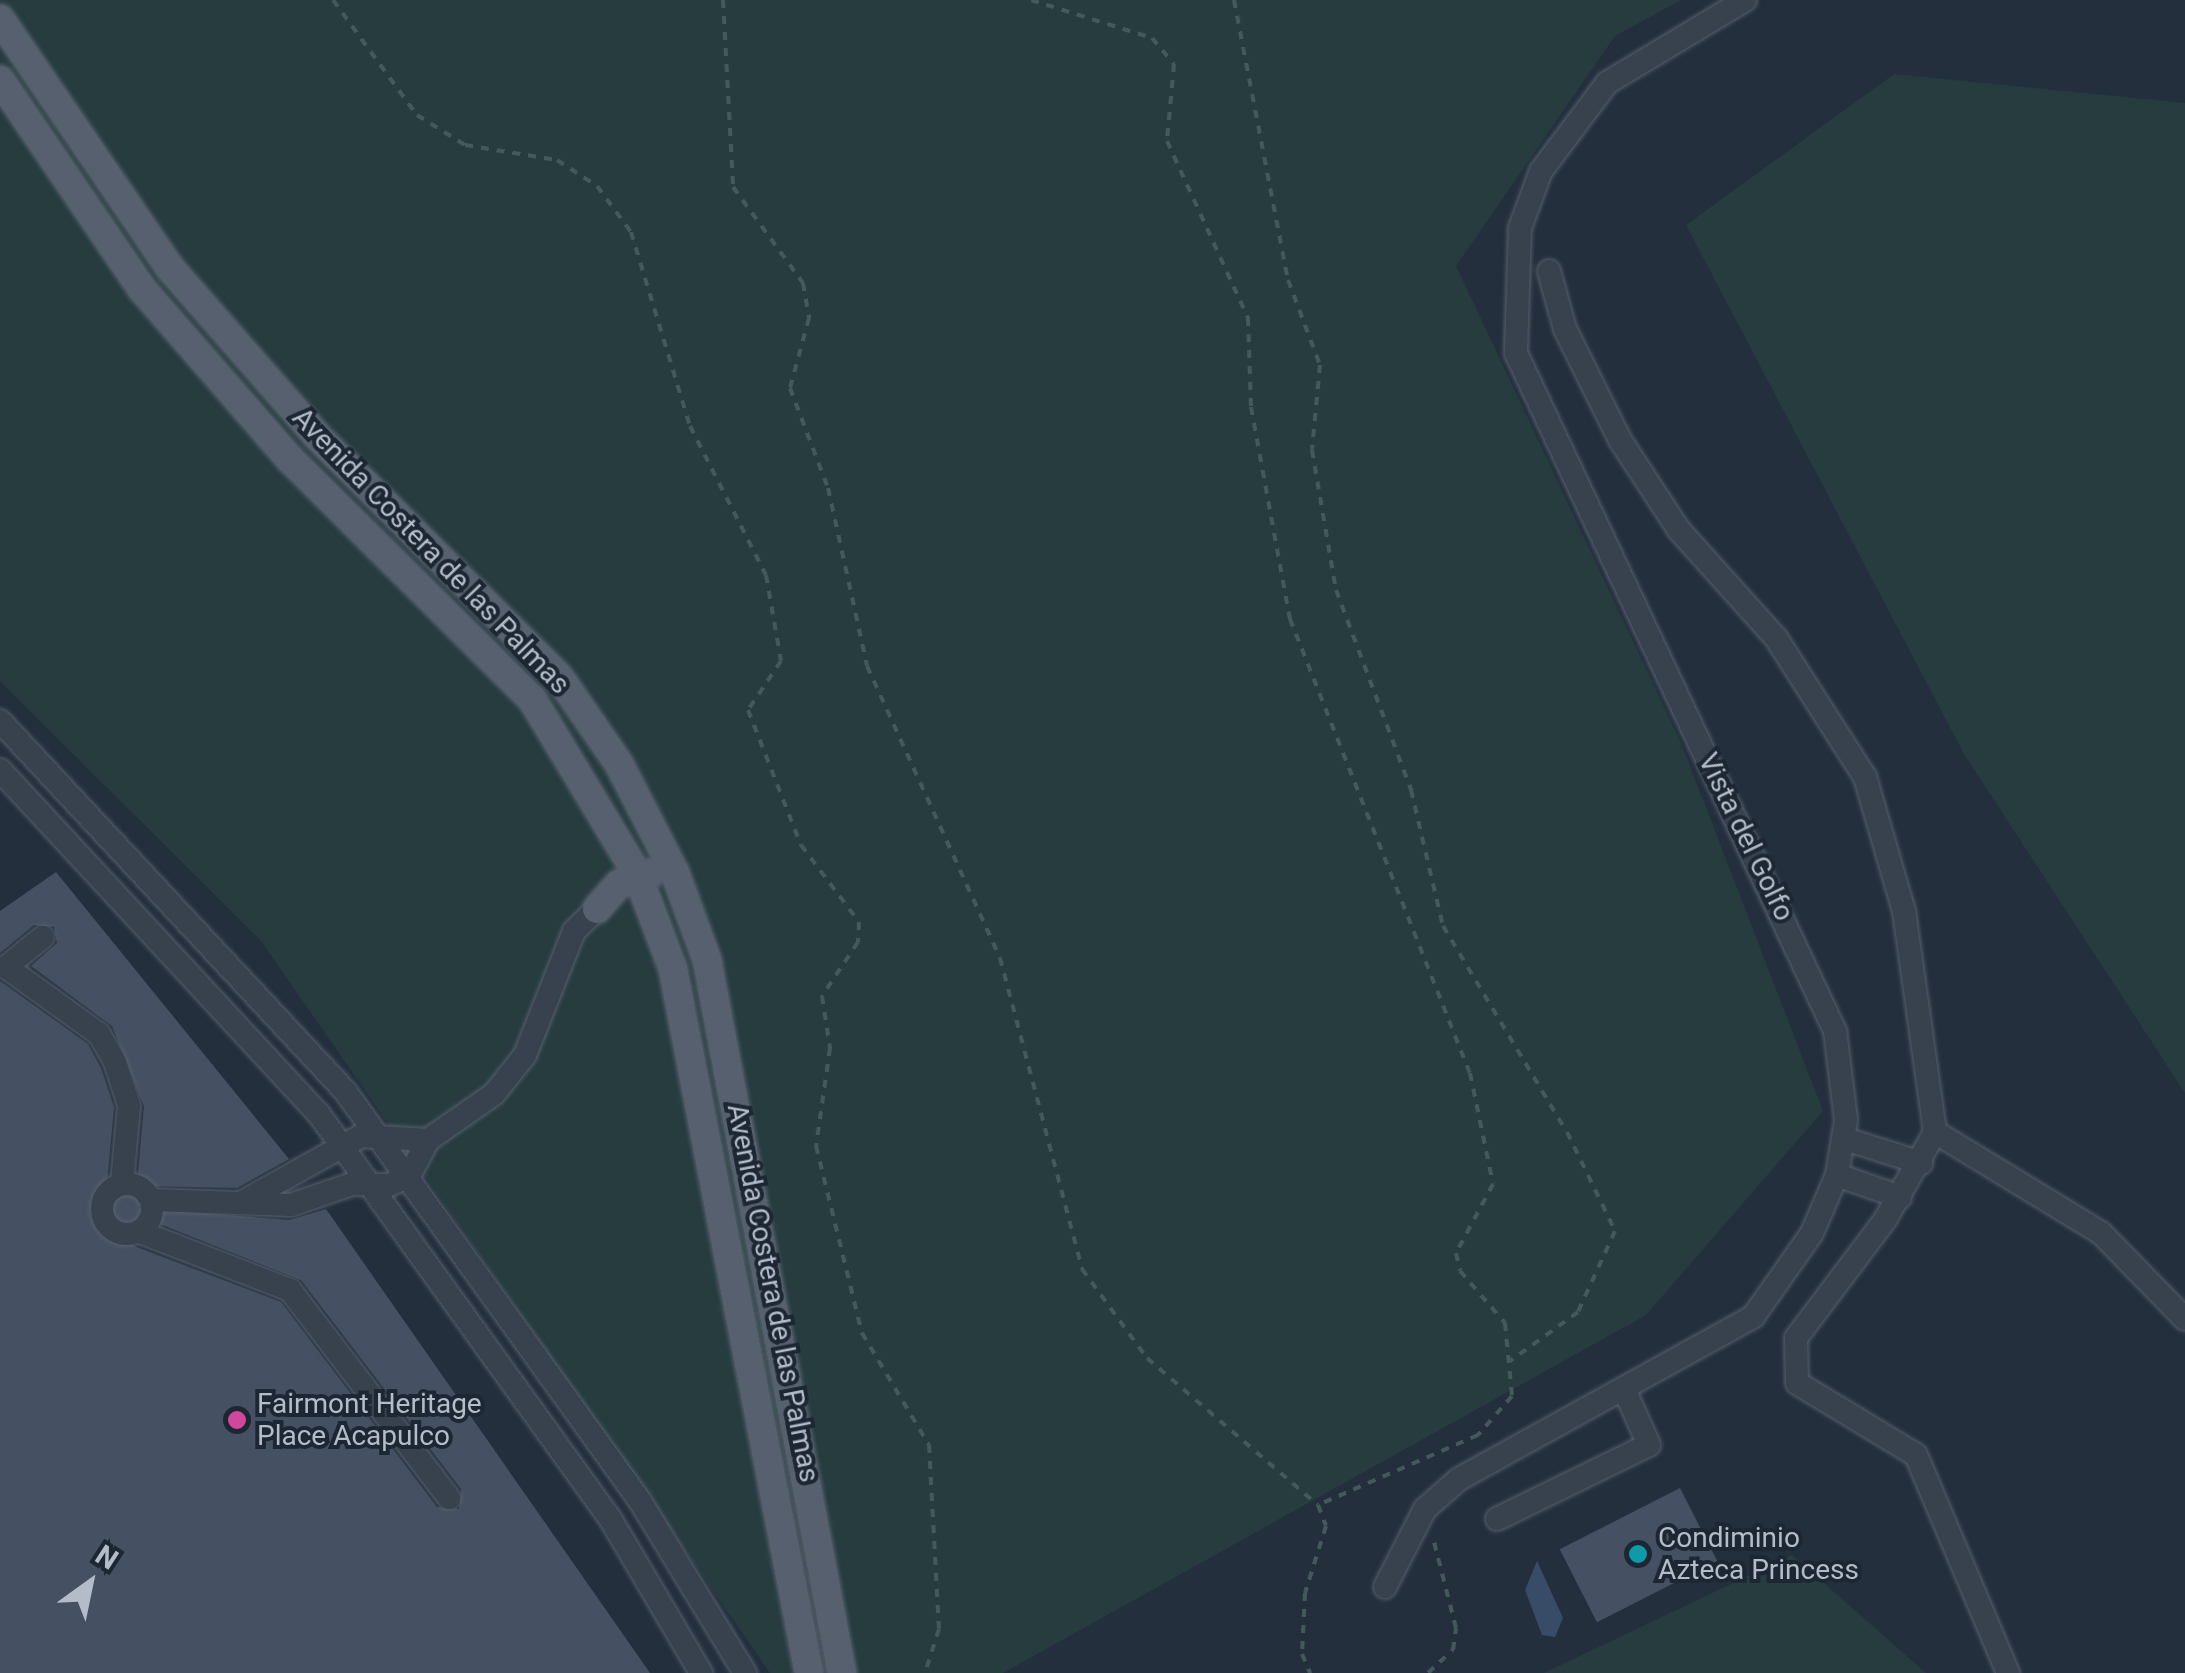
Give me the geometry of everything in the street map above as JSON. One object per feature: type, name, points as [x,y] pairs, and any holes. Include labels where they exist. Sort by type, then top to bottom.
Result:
[{"type":"main road","name":"Avenida Costera de las Palmas","points":[[0,19],[170,268],[316,435],[559,677],[619,764],[676,873],[711,978],[842,1673]]},
{"type":"main road","name":"Avenida Costera de las Palmas","points":[[0,80],[142,289],[290,459],[532,700],[637,874],[674,969],[809,1673]]},
{"type":"main road","points":[[597,910],[637,874],[676,873]]},
{"type":"main road","points":[[597,910],[650,902],[676,873]]},
{"type":"street","name":"Vista del Golfo","points":[[1385,1587],[1425,1509],[1500,1453],[1625,1391],[1753,1318],[1812,1234],[1837,1175],[1845,1139],[1835,1031],[1800,946],[1535,410],[1516,353],[1512,282],[1541,171],[1607,84],[1746,0]]},
{"type":"street","points":[[1549,272],[1564,329],[1620,440],[1679,530],[1776,638],[1865,777],[1904,912],[1936,1132],[1900,1197],[1796,1338],[1797,1382],[1916,1456],[2008,1673]]},
{"type":"street","points":[[0,720],[144,868],[378,1134],[640,1501],[745,1673]]},
{"type":"street","points":[[0,770],[120,892],[338,1144],[611,1520],[701,1673]]},
{"type":"street","points":[[120,892],[144,868]]},
{"type":"street","points":[[409,1176],[428,1140],[494,1094],[526,1055],[555,966],[597,910]]},
{"type":"street","points":[[42,937],[6,967],[99,1034],[115,1062],[129,1105],[122,1183]]},
{"type":"street","points":[[1936,1132],[2101,1233],[2185,1319]]},
{"type":"street","points":[[244,1200],[338,1144],[378,1134],[428,1140]]},
{"type":"street","points":[[1845,1139],[1921,1164]]},
{"type":"street","points":[[296,1167],[314,1196]]},
{"type":"street","points":[[1837,1175],[1900,1197]]},
{"type":"street","points":[[122,1183],[152,1200],[244,1200],[291,1205],[314,1196],[409,1176]]},
{"type":"street","points":[[122,1183],[107,1192],[106,1225],[140,1232],[290,1290],[449,1498]]},
{"type":"street","points":[[140,1232],[152,1200]]},
{"type":"street","points":[[1496,1519],[1649,1445],[1625,1391]]},
{"type":"path","points":[[333,0],[417,115],[465,145],[557,160],[597,186],[631,232],[690,426],[766,575],[781,660],[748,710],[801,844],[859,922],[858,942],[822,996],[830,1048],[816,1146],[862,1333],[929,1445],[939,1629],[925,1673]]},
{"type":"path","points":[[723,0],[733,186],[803,284],[809,318],[790,388],[828,488],[843,585],[868,666],[1000,958],[1082,1269],[1147,1358],[1318,1505],[1326,1526],[1306,1592],[1302,1654],[1310,1673]]},
{"type":"path","points":[[1031,0],[1152,38],[1174,64],[1167,141],[1248,318],[1251,408],[1290,619],[1470,1073],[1493,1184],[1456,1252],[1460,1271],[1505,1323],[1512,1396],[1498,1422],[1318,1505]]},
{"type":"path","points":[[1234,0],[1288,280],[1320,365],[1312,450],[1336,590],[1411,790],[1443,926],[1615,1231],[1578,1312],[1510,1361]]},
{"type":"path","points":[[1425,1509],[1456,1628],[1453,1650],[1428,1673]]},
{"type":"green space","points":[[0,0],[1681,0],[1615,36],[1456,266],[1682,745],[1823,1111],[1646,1315],[1003,1673],[770,1673],[261,941],[0,681]]},
{"type":"green space","points":[[1894,74],[2185,103],[2185,1093],[1964,754],[1686,225]]},
{"type":"green space","points":[[1792,1555],[1926,1673],[1544,1673]]},
{"type":"water","points":[[1537,1561],[1563,1618],[1555,1637],[1542,1635],[1525,1590]]},
{"type":"building","name":"Fairmont Heritage Place Acapulco","points":[[56,872],[289,1159],[237,1188],[146,1186],[139,1208],[290,1220],[326,1209],[650,1673],[0,1673],[0,981],[88,1044],[114,1107],[107,1183],[120,1198],[137,1185],[144,1106],[112,1026],[31,966],[57,943],[54,927],[34,925],[0,953],[0,911]],"holes":[[[145,1218],[301,1280],[461,1489],[459,1509],[437,1507],[281,1302],[134,1246],[126,1226]]]},
{"type":"building","name":"Condiminio Azteca Princess","points":[[1680,1488],[1717,1561],[1597,1622],[1560,1549]]},
{"type":"place","name":"Fairmont Heritage Place Acapulco","points":[[237,1420]]},
{"type":"place","name":"Condiminio Azteca Princess","points":[[1638,1554]]}]
